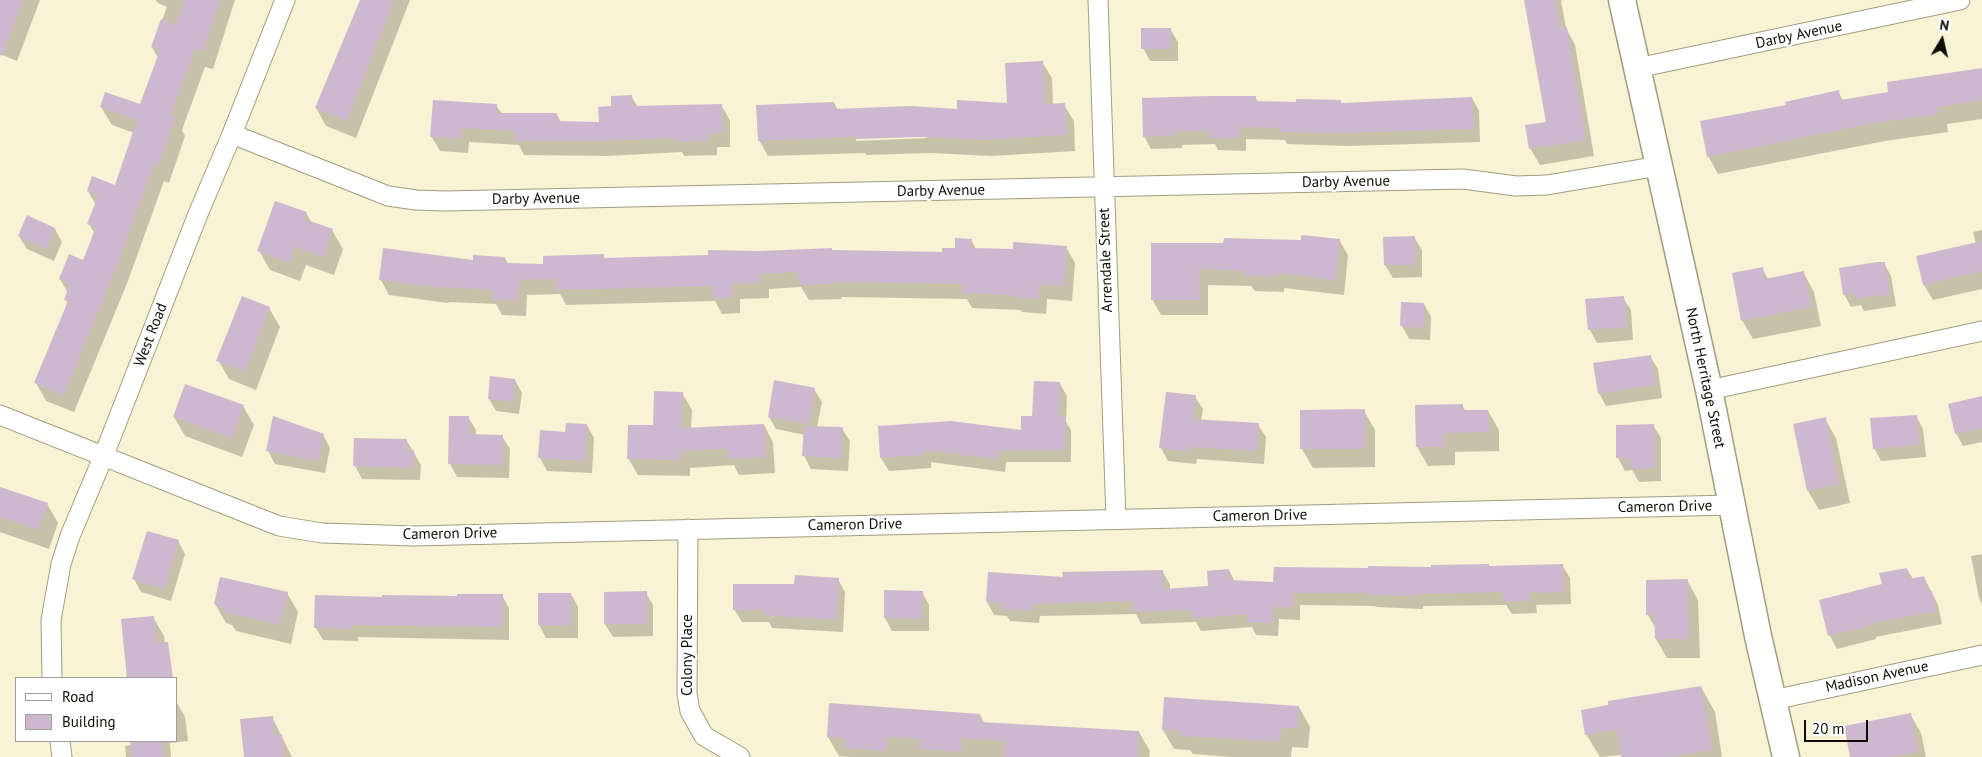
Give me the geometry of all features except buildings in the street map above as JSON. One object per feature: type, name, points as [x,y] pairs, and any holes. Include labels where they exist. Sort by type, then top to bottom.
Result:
[{"type":"street","name":"West Road","points":[[52,677],[51,620],[61,564],[70,536],[285,0]]},
{"type":"street","name":"Arrendale Street","points":[[1098,0],[1116,519]]},
{"type":"street","name":"North Herritage Street","points":[[1622,0],[1709,390],[1786,757]]},
{"type":"street","name":"Darby Avenue","points":[[1637,68],[1960,0]]},
{"type":"street","name":"Darby Avenue","points":[[232,134],[388,196],[416,200],[445,201],[1463,179],[1516,186],[1547,186],[1659,166]]},
{"type":"street","points":[[1709,390],[1982,331]]},
{"type":"street","name":"Cameron Drive","points":[[0,415],[279,526],[322,533],[414,536],[688,528],[1732,505]]},
{"type":"street","name":"Colony Place","points":[[688,528],[687,694],[690,711],[704,736],[740,757]]},
{"type":"street","name":"Madison Avenue","points":[[1773,700],[1982,655]]},
{"type":"street","points":[[60,742],[62,757]]}]
